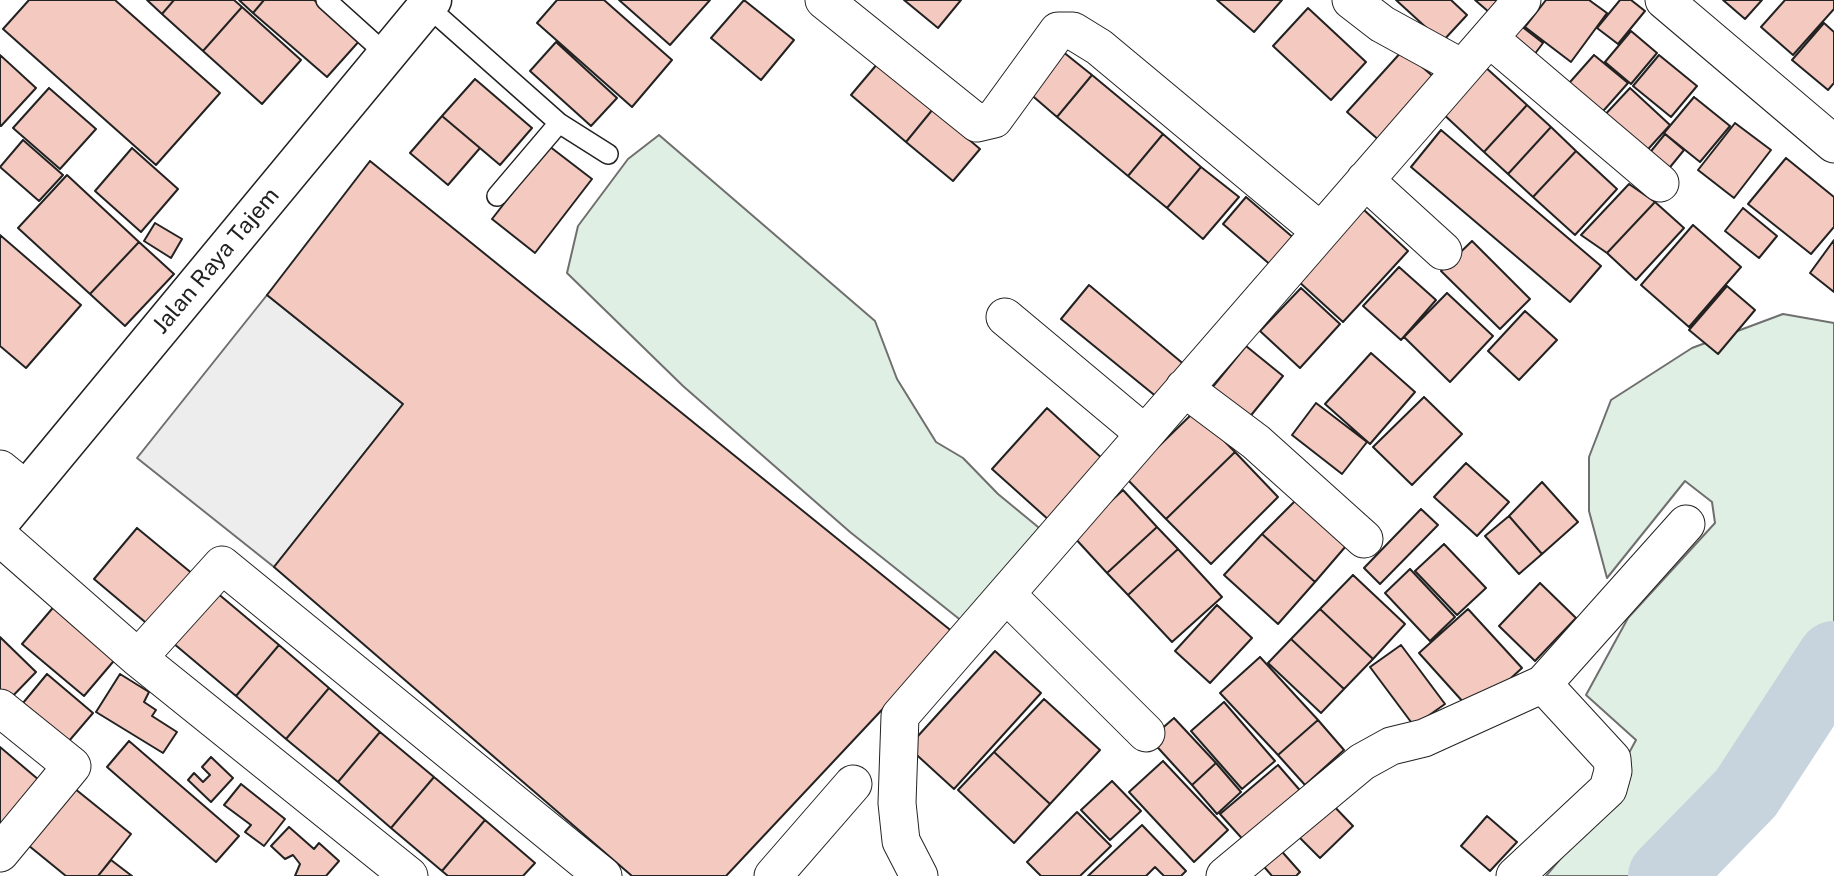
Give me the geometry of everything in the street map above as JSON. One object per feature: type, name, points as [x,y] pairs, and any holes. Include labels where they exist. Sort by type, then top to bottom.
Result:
[{"type":"main road","name":"Jalan Raya Tajem","points":[[0,522],[13,479],[430,3]]},
{"type":"street","points":[[824,0],[977,122],[994,119],[1058,32],[1073,32],[1099,47],[1320,231]]},
{"type":"street","points":[[1351,0],[1382,24],[1462,68]]},
{"type":"street","points":[[919,876],[901,842],[897,803],[900,716],[1522,0]]},
{"type":"street","points":[[1664,0],[1834,144]]},
{"type":"street","points":[[1489,38],[1661,183]]},
{"type":"street","points":[[1364,180],[1443,251]]},
{"type":"street","points":[[1005,317],[1145,434]]},
{"type":"street","points":[[1184,388],[1256,442],[1364,539]]},
{"type":"street","points":[[1225,876],[1362,762],[1391,746],[1424,738],[1544,684],[1686,524]]},
{"type":"street","points":[[0,537],[138,657],[409,876]]},
{"type":"street","points":[[138,657],[222,565],[603,876]]},
{"type":"street","points":[[1006,594],[1146,733]]},
{"type":"street","points":[[1515,876],[1608,789],[1613,771],[1612,759],[1544,684]]},
{"type":"street","points":[[0,708],[72,766],[0,853]]},
{"type":"street","points":[[773,876],[853,784]]},
{"type":"street","points":[[0,872],[5,876]]},
{"type":"lane","points":[[326,0],[387,55]]},
{"type":"lane","points":[[430,3],[559,123],[608,154]]},
{"type":"lane","points":[[497,196],[559,123]]},
{"type":"green space","points":[[659,135],[875,321],[897,379],[936,442],[963,458],[998,494],[1049,536],[963,622],[850,532],[683,386],[567,273],[578,226],[628,159]]},
{"type":"green space","points":[[1783,314],[1834,323],[1834,626],[1743,770],[1632,876],[1546,876],[1592,821],[1636,740],[1586,695],[1628,618],[1715,523],[1712,502],[1685,481],[1607,578],[1589,511],[1589,457],[1611,400],[1692,348]]},
{"type":"shaded area","points":[[267,295],[403,404],[274,567],[137,458]]},
{"type":"building","points":[[29,0],[115,0],[220,93],[156,165],[3,29]]},
{"type":"building","points":[[147,0],[174,0],[162,14]]},
{"type":"building","points":[[174,0],[234,0],[242,7],[203,51],[162,14]]},
{"type":"building","points":[[239,0],[264,0],[253,13]]},
{"type":"building","points":[[264,0],[314,0],[361,39],[327,77],[253,13]]},
{"type":"building","points":[[557,0],[604,0],[672,60],[632,107],[537,23]]},
{"type":"building","points":[[619,0],[710,0],[670,45]]},
{"type":"building","points":[[744,0],[794,40],[761,80],[711,38]]},
{"type":"building","points":[[904,0],[961,0],[938,28]]},
{"type":"building","points":[[1217,0],[1282,0],[1254,32]]},
{"type":"building","points":[[1396,0],[1451,0],[1467,15],[1442,42]]},
{"type":"building","points":[[1475,0],[1501,0],[1490,13]]},
{"type":"building","points":[[1546,0],[1589,0],[1607,13],[1571,62],[1525,27]]},
{"type":"building","points":[[1620,0],[1631,0],[1645,11],[1618,44],[1597,28]]},
{"type":"building","points":[[1723,0],[1762,0],[1745,19]]},
{"type":"building","points":[[1785,0],[1834,0],[1834,9],[1793,55],[1761,27]]},
{"type":"building","points":[[242,7],[301,60],[262,104],[203,51]]},
{"type":"building","points":[[1308,8],[1366,62],[1331,100],[1273,46]]},
{"type":"building","points":[[1824,23],[1834,32],[1834,83],[1828,90],[1792,60]]},
{"type":"building","points":[[1520,25],[1543,43],[1528,63],[1505,44]]},
{"type":"building","points":[[1631,31],[1657,53],[1631,84],[1605,62]]},
{"type":"building","points":[[556,42],[617,98],[591,126],[530,71]]},
{"type":"building","points":[[1403,50],[1437,80],[1381,142],[1347,112]]},
{"type":"building","points":[[1062,51],[1092,75],[1057,117],[1028,92]]},
{"type":"building","points":[[0,55],[36,88],[1,126],[0,126]]},
{"type":"building","points":[[1594,55],[1628,83],[1597,118],[1563,90]]},
{"type":"building","points":[[1659,55],[1697,86],[1671,117],[1633,86]]},
{"type":"building","points":[[878,63],[933,109],[906,142],[851,95]]},
{"type":"building","points":[[1483,65],[1527,105],[1484,152],[1440,111]]},
{"type":"building","points":[[1092,75],[1163,134],[1128,176],[1057,117]]},
{"type":"building","points":[[475,79],[532,128],[500,165],[442,116]]},
{"type":"building","points":[[49,88],[96,129],[60,169],[13,128]]},
{"type":"building","points":[[1630,88],[1670,125],[1641,157],[1600,120]]},
{"type":"building","points":[[1694,97],[1730,126],[1700,162],[1664,133]]},
{"type":"building","points":[[1527,105],[1551,127],[1508,174],[1484,152]]},
{"type":"building","points":[[933,109],[980,149],[953,181],[906,142]]},
{"type":"building","points":[[442,116],[480,148],[448,185],[410,153]]},
{"type":"building","points":[[1735,123],[1771,150],[1734,198],[1698,170]]},
{"type":"building","points":[[1551,127],[1576,151],[1533,197],[1508,174]]},
{"type":"building","points":[[1441,130],[1601,266],[1570,302],[1411,167]]},
{"type":"building","points":[[1163,134],[1201,167],[1167,208],[1128,176]]},
{"type":"building","points":[[1665,134],[1684,150],[1662,177],[1643,161]]},
{"type":"building","points":[[23,140],[63,175],[39,201],[0,167]]},
{"type":"building","points":[[549,146],[592,179],[535,253],[492,219]]},
{"type":"building","points":[[132,148],[178,189],[141,232],[95,191]]},
{"type":"building","points":[[1576,151],[1617,189],[1575,235],[1533,197]]},
{"type":"building","points":[[1786,158],[1834,197],[1834,227],[1811,254],[1748,204]]},
{"type":"building","points":[[370,161],[954,633],[726,876],[632,876],[274,567],[403,404],[267,295]]},
{"type":"building","points":[[1201,167],[1239,197],[1203,239],[1167,208]]},
{"type":"building","points":[[67,175],[139,242],[90,294],[18,228]]},
{"type":"building","points":[[1629,184],[1655,202],[1607,253],[1581,235]]},
{"type":"building","points":[[1246,197],[1296,240],[1273,267],[1223,224]]},
{"type":"building","points":[[1655,202],[1684,228],[1636,280],[1607,253]]},
{"type":"building","points":[[1743,208],[1777,236],[1759,258],[1725,231]]},
{"type":"building","points":[[1363,209],[1408,251],[1343,322],[1297,280]]},
{"type":"building","points":[[155,223],[182,239],[171,258],[144,241]]},
{"type":"building","points":[[1693,225],[1741,267],[1689,327],[1641,285]]},
{"type":"building","points":[[0,235],[81,305],[26,368],[0,346]]},
{"type":"building","points":[[1834,240],[1834,292],[1810,273]]},
{"type":"building","points":[[1472,241],[1530,299],[1500,329],[1441,271]]},
{"type":"building","points":[[139,242],[174,274],[125,326],[90,294]]},
{"type":"building","points":[[1399,267],[1436,300],[1401,340],[1363,306]]},
{"type":"building","points":[[1089,285],[1186,366],[1158,398],[1061,319]]},
{"type":"building","points":[[1727,286],[1755,310],[1718,354],[1689,330]]},
{"type":"building","points":[[1301,288],[1340,324],[1300,368],[1260,331]]},
{"type":"building","points":[[1447,293],[1493,336],[1450,382],[1404,337]]},
{"type":"building","points":[[1525,311],[1557,340],[1519,380],[1488,351]]},
{"type":"building","points":[[1246,346],[1283,376],[1248,419],[1211,389]]},
{"type":"building","points":[[1371,353],[1415,392],[1370,444],[1325,404]]},
{"type":"building","points":[[1424,397],[1462,434],[1412,485],[1373,447]]},
{"type":"building","points":[[1316,403],[1367,442],[1342,474],[1292,435]]},
{"type":"building","points":[[1047,408],[1105,461],[1050,521],[992,469]]},
{"type":"building","points":[[1195,411],[1235,452],[1166,519],[1126,478]]},
{"type":"building","points":[[1235,452],[1278,497],[1211,564],[1166,519]]},
{"type":"building","points":[[1466,463],[1509,502],[1477,536],[1434,497]]},
{"type":"building","points":[[1542,482],[1578,522],[1542,554],[1509,516]]},
{"type":"building","points":[[1123,490],[1157,527],[1107,573],[1073,536]]},
{"type":"building","points":[[1302,494],[1352,539],[1315,582],[1262,534]]},
{"type":"building","points":[[1421,509],[1438,525],[1380,584],[1364,568]]},
{"type":"building","points":[[1509,516],[1542,554],[1519,574],[1485,536]]},
{"type":"building","points":[[1157,527],[1178,549],[1128,595],[1107,573]]},
{"type":"building","points":[[137,528],[194,575],[151,627],[94,579]]},
{"type":"building","points":[[1262,534],[1315,582],[1278,624],[1224,575]]},
{"type":"building","points":[[1444,544],[1486,588],[1457,615],[1415,571]]},
{"type":"building","points":[[1178,549],[1222,597],[1172,642],[1128,595]]},
{"type":"building","points":[[1410,569],[1455,617],[1430,641],[1385,593]]},
{"type":"building","points":[[1353,575],[1405,624],[1373,659],[1320,609]]},
{"type":"building","points":[[1540,583],[1576,618],[1535,661],[1499,626]]},
{"type":"building","points":[[216,592],[279,645],[236,696],[173,643]]},
{"type":"building","points":[[57,603],[118,656],[84,696],[22,644]]},
{"type":"building","points":[[1217,605],[1252,638],[1210,683],[1175,651]]},
{"type":"building","points":[[1320,609],[1373,659],[1344,689],[1291,639]]},
{"type":"building","points":[[1468,609],[1522,668],[1473,713],[1419,653]]},
{"type":"building","points":[[0,637],[36,672],[6,703],[0,697]]},
{"type":"building","points":[[1291,639],[1344,689],[1321,713],[1268,663]]},
{"type":"building","points":[[279,645],[329,688],[286,739],[236,696]]},
{"type":"building","points":[[1401,645],[1445,704],[1414,726],[1370,667]]},
{"type":"building","points":[[995,651],[1041,693],[954,789],[908,747]]},
{"type":"building","points":[[1260,657],[1318,720],[1278,755],[1220,693]]},
{"type":"building","points":[[47,674],[93,713],[69,741],[23,703]]},
{"type":"building","points":[[120,674],[149,692],[144,702],[156,710],[152,716],[177,732],[163,753],[96,712]]},
{"type":"building","points":[[329,688],[380,732],[338,782],[286,739]]},
{"type":"building","points":[[1044,699],[1100,750],[1050,804],[994,752]]},
{"type":"building","points":[[1224,702],[1275,761],[1242,789],[1191,731]]},
{"type":"building","points":[[1174,718],[1216,763],[1192,785],[1150,739]]},
{"type":"building","points":[[1318,720],[1344,750],[1305,785],[1278,755]]},
{"type":"building","points":[[380,732],[434,777],[391,828],[338,782]]},
{"type":"building","points":[[129,741],[239,836],[216,862],[107,767]]},
{"type":"building","points":[[0,747],[46,786],[0,839]]},
{"type":"building","points":[[994,752],[1050,804],[1014,843],[958,790]]},
{"type":"building","points":[[211,757],[233,778],[211,802],[188,780],[194,773],[203,782],[210,775],[202,767]]},
{"type":"building","points":[[1163,761],[1228,830],[1194,862],[1129,792]]},
{"type":"building","points":[[1216,763],[1241,792],[1217,814],[1192,785]]},
{"type":"building","points":[[1278,765],[1304,795],[1247,844],[1220,814]]},
{"type":"building","points":[[434,777],[485,820],[442,871],[391,828]]},
{"type":"building","points":[[1112,781],[1141,811],[1110,840],[1081,810]]},
{"type":"building","points":[[69,784],[131,834],[98,876],[66,876],[23,841]]},
{"type":"building","points":[[241,784],[285,819],[264,846],[245,832],[251,825],[224,805]]},
{"type":"building","points":[[1328,800],[1353,826],[1320,858],[1294,832]]},
{"type":"building","points":[[1077,812],[1111,846],[1080,876],[1041,876],[1027,862]]},
{"type":"building","points":[[1487,816],[1517,842],[1490,871],[1461,846]]},
{"type":"building","points":[[485,820],[535,863],[523,876],[448,876],[442,871]]},
{"type":"building","points":[[1142,825],[1186,871],[1181,876],[1164,876],[1155,867],[1146,876],[1088,876]]},
{"type":"building","points":[[289,827],[314,849],[319,843],[339,861],[326,876],[295,876],[300,864],[293,855],[285,859],[271,846]]},
{"type":"building","points":[[1277,846],[1300,872],[1296,876],[1272,876],[1259,861]]},
{"type":"building","points":[[111,860],[132,876],[98,876]]},
{"type":"waterway","points":[[1665,876],[1746,793],[1834,658]]}]
